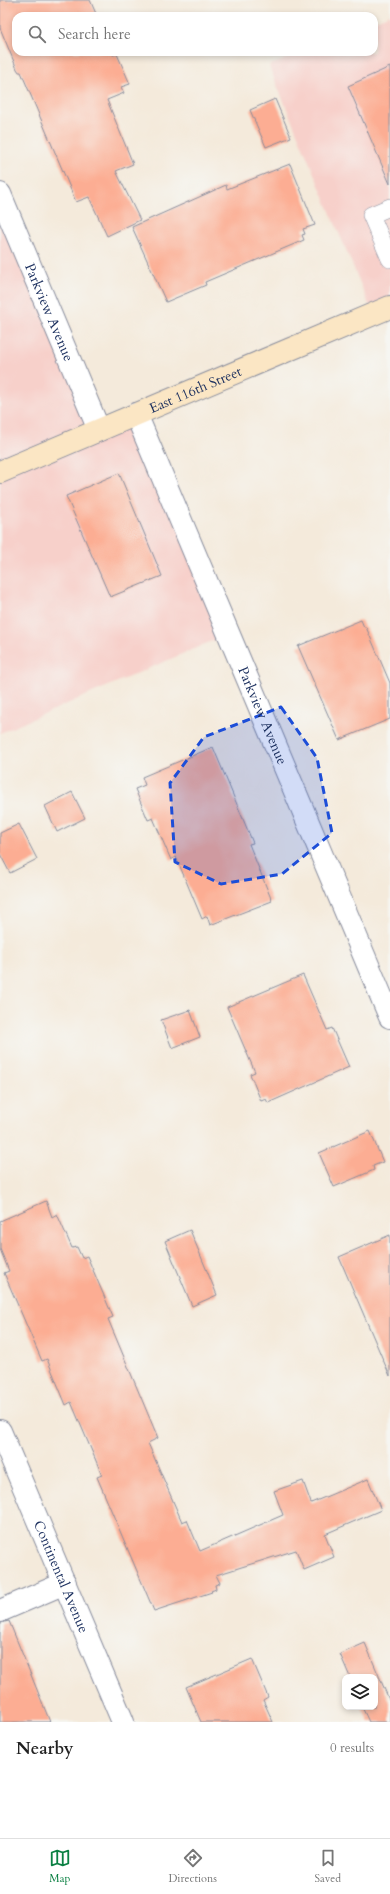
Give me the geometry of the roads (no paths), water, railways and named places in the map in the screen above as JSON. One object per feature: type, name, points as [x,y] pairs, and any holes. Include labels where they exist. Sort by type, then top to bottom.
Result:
[{"type":"main road","name":"East 116th Street","points":[[0,472],[390,306]]},
{"type":"street","name":"Parkview Avenue","points":[[0,194],[99,430]]},
{"type":"street","name":"Parkview Avenue","points":[[136,414],[390,1017]]},
{"type":"street","name":"Continental Avenue","points":[[0,1431],[123,1722]]},
{"type":"street","points":[[0,1611],[65,1583]]},
{"type":"lane","points":[[390,207],[371,216],[390,259]]}]
